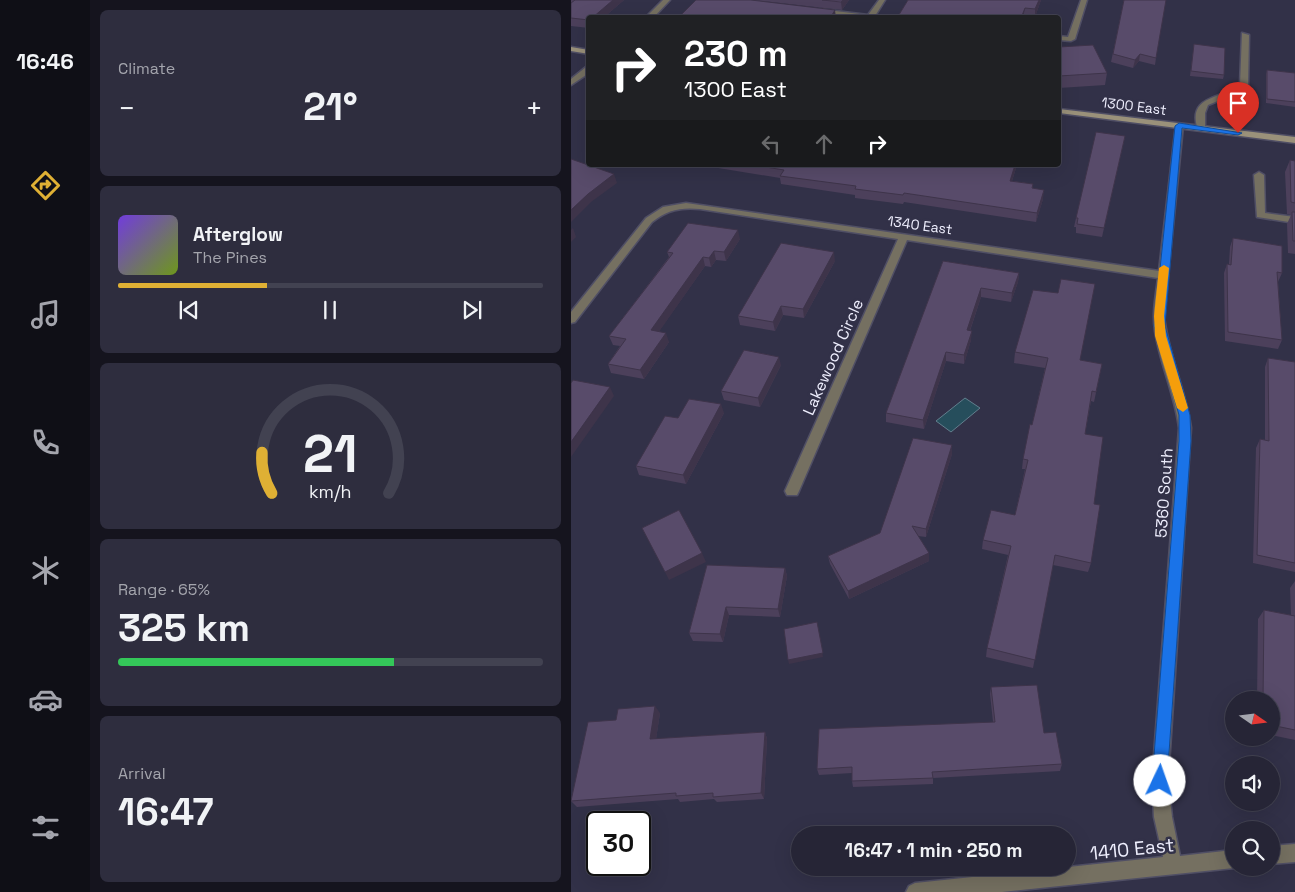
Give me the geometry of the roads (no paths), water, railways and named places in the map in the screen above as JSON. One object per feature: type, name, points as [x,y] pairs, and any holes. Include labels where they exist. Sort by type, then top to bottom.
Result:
[{"type":"main road","points":[[571,49],[586,52]]},
{"type":"main road","name":"1300 East","points":[[1061,110],[1295,140]]},
{"type":"street","points":[[652,15],[667,0]]},
{"type":"street","points":[[872,15],[882,0]]},
{"type":"street","points":[[1061,38],[1071,39],[1084,0]]},
{"type":"street","points":[[813,10],[854,15]]},
{"type":"street","points":[[1201,128],[1202,108],[1209,100],[1239,91],[1244,86],[1245,35]]},
{"type":"street","points":[[571,83],[586,72]]},
{"type":"street","name":"5360 South","points":[[1174,866],[1163,817],[1160,781],[1185,428],[1181,403],[1161,336],[1159,316],[1179,126]]},
{"type":"street","points":[[1259,175],[1260,215],[1295,220]]},
{"type":"street","name":"1340 East","points":[[571,318],[649,220],[663,210],[673,206],[700,206],[1163,275]]},
{"type":"street","name":"Lakewood Circle","points":[[792,491],[904,236]]},
{"type":"street","points":[[1280,854],[1295,853]]},
{"type":"street","name":"1410 East","points":[[915,892],[1225,860]]},
{"type":"water","points":[[965,398],[980,408],[951,432],[936,421]]}]
